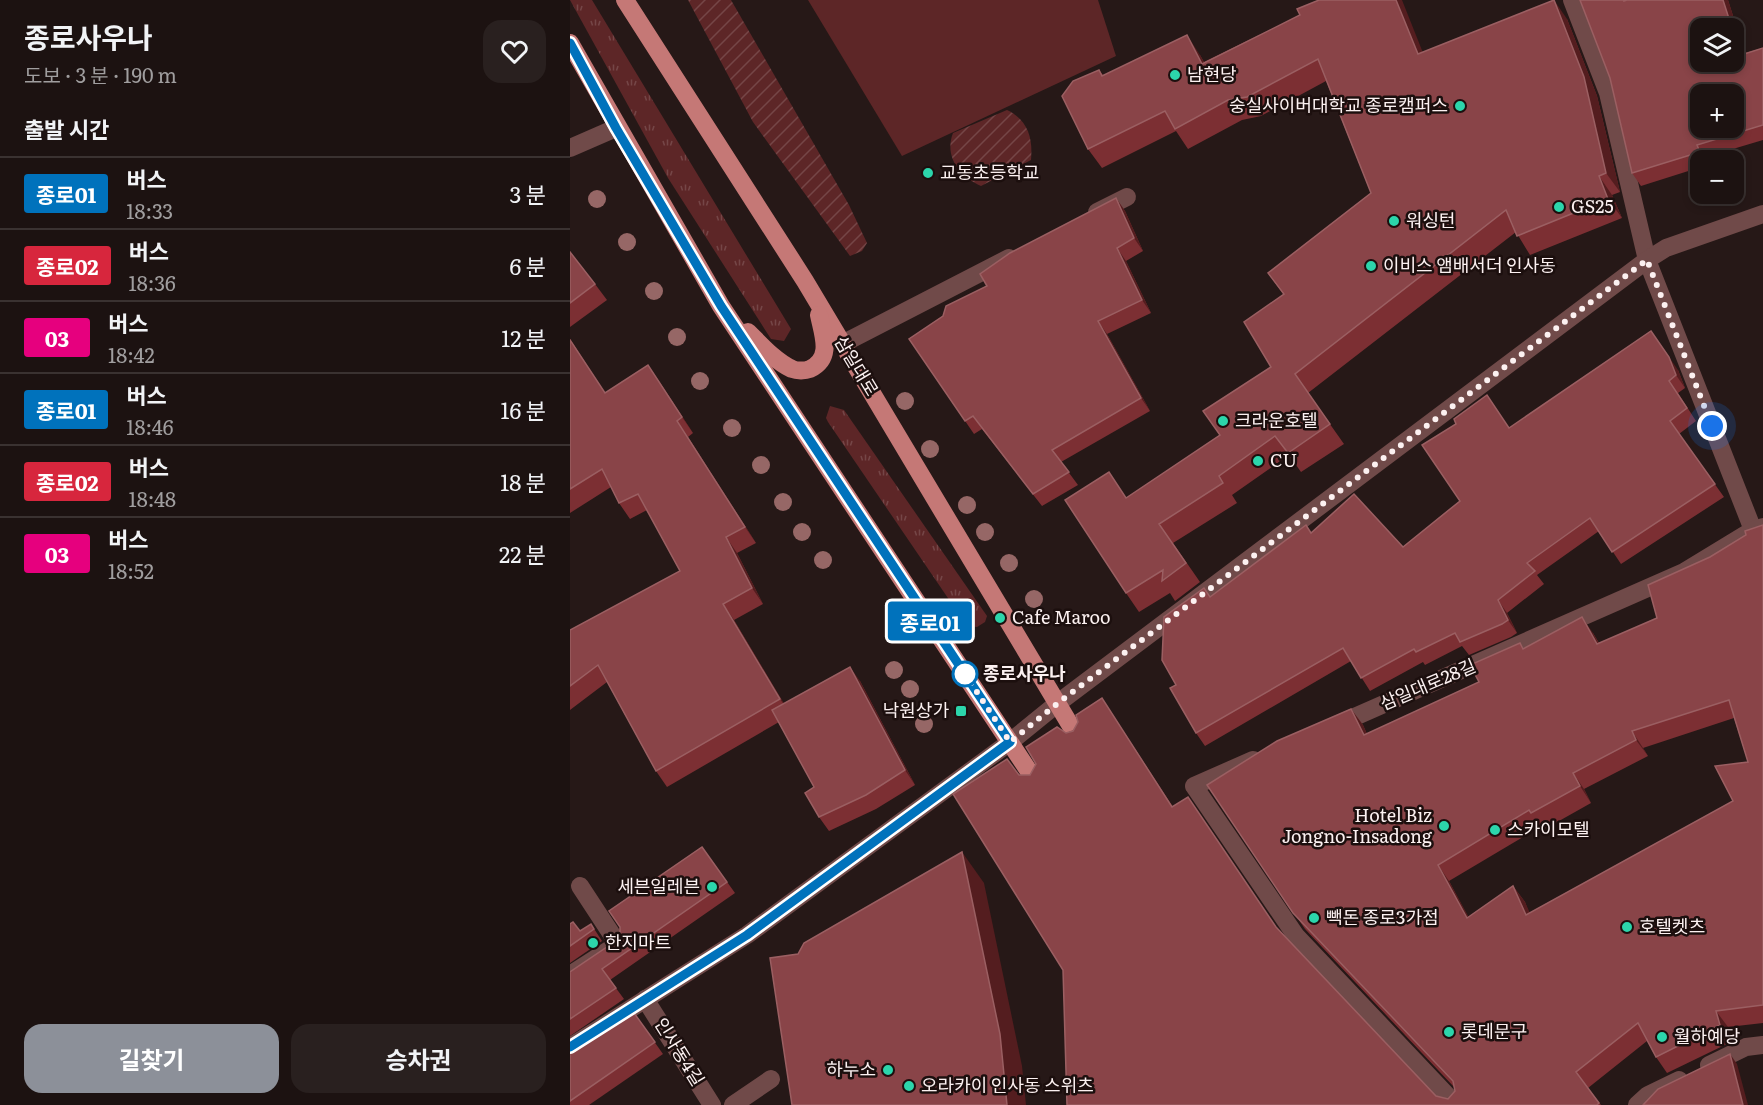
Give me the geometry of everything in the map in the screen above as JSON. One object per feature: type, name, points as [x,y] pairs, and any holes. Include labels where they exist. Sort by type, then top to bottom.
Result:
[{"type":"main road","name":"삼일대로","points":[[626,0],[805,281],[1078,738]]},
{"type":"main road","points":[[570,43],[616,128],[721,306],[1035,782]]},
{"type":"main road","points":[[721,306],[768,352],[792,369],[806,371],[819,365],[825,351],[817,308],[805,281]]},
{"type":"street","name":"삼일대로28길","points":[[1314,734],[1684,572],[1758,529],[1647,260],[1608,93],[1572,0]]},
{"type":"street","points":[[570,148],[616,128]]},
{"type":"street","points":[[1085,219],[1127,197]]},
{"type":"street","points":[[570,1047],[747,935],[1010,742],[1058,703],[1647,260],[1666,248],[1763,214]]},
{"type":"street","points":[[842,344],[1022,251]]},
{"type":"street","points":[[1271,753],[1194,786],[1296,936],[1456,1105]]},
{"type":"street","points":[[570,975],[618,944],[580,886]]},
{"type":"street","name":"인사동4길","points":[[645,999],[712,1105]]},
{"type":"street","points":[[1637,1105],[1648,1095],[1746,1047],[1763,1045]]},
{"type":"street","points":[[733,1105],[771,1079]]},
{"type":"green space","points":[[570,0],[592,0],[791,329],[784,341],[771,339],[668,178]]},
{"type":"green space","points":[[688,0],[731,0],[849,205],[867,243],[862,251],[850,256],[753,122]]},
{"type":"green space","points":[[808,0],[1098,0],[1116,56],[902,156]]},
{"type":"green space","points":[[1007,110],[1020,119],[1028,130],[1031,160],[981,186],[966,177],[955,165],[950,150],[953,133]]},
{"type":"green space","points":[[830,406],[844,410],[987,616],[985,622],[977,627],[967,626],[828,422],[826,418]]},
{"type":"building","points":[[1319,0],[1396,0],[1418,54],[1554,0],[1584,77],[1606,173],[1599,176],[1608,199],[1517,236],[1506,210],[1295,374],[1330,424],[1288,453],[1275,436],[1219,476],[1223,483],[1159,524],[1186,563],[1162,581],[1163,570],[1126,593],[1065,500],[1109,472],[1126,498],[1220,435],[1203,411],[1271,367],[1244,322],[1284,294],[1268,273],[1371,193],[1318,59],[1247,97],[1228,100],[1175,129],[1165,111],[1088,149],[1062,96],[1073,81],[1099,70],[1102,76],[1187,35],[1202,64],[1300,15],[1297,9]]},
{"type":"building","points":[[1580,0],[1723,0],[1729,18],[1690,18],[1690,72],[1744,72],[1744,54],[1763,48],[1763,125],[1744,131],[1744,84],[1690,84],[1690,138],[1720,138],[1697,145],[1699,150],[1690,150],[1690,155],[1632,173],[1610,78]]},
{"type":"building","points":[[1116,198],[1134,238],[1117,248],[1142,300],[1098,321],[1141,398],[1052,450],[1069,472],[1033,494],[973,416],[965,421],[909,339],[943,316],[946,306],[987,286],[980,274],[1010,253]]},
{"type":"building","points":[[570,252],[595,284],[570,303]]},
{"type":"building","points":[[1651,331],[1669,357],[1676,375],[1669,381],[1687,408],[1670,421],[1715,484],[1612,552],[1590,518],[1527,563],[1535,571],[1498,600],[1508,620],[1502,624],[1460,642],[1455,633],[1416,652],[1414,649],[1361,678],[1343,648],[1196,733],[1170,688],[1176,685],[1162,660],[1164,617],[1204,588],[1210,597],[1306,525],[1311,533],[1354,494],[1403,547],[1460,501],[1422,445],[1456,424],[1454,419],[1487,395],[1509,428]]},
{"type":"building","points":[[570,340],[605,393],[648,365],[682,417],[677,421],[745,527],[726,537],[752,588],[723,604],[780,699],[656,771],[598,665],[570,686],[570,630],[680,571],[638,494],[619,503],[602,469],[570,489]]},
{"type":"building","points":[[1763,525],[1763,1005],[1716,1011],[1720,1025],[1656,1057],[1638,1023],[1576,1072],[1599,1103],[1597,1105],[1067,1105],[1063,970],[953,794],[1007,759],[1019,775],[1030,775],[1036,764],[1026,747],[1057,727],[1066,733],[1073,731],[1078,722],[1076,715],[1102,698],[1172,807],[1188,797],[1276,927],[1436,1096],[1448,1099],[1455,1091],[1453,1081],[1293,913],[1207,785],[1277,741],[1351,709],[1364,735],[1479,682],[1470,665],[1520,643],[1523,649],[1582,617],[1597,644],[1657,618],[1648,585],[1710,557],[1746,535],[1745,531]],"holes":[[[1729,700],[1748,762],[1715,766],[1733,801],[1526,915],[1513,886],[1467,918],[1438,865],[1529,810],[1531,813],[1580,786],[1573,773],[1636,740],[1632,731]]]},
{"type":"building","points":[[850,667],[905,770],[866,795],[819,817],[805,793],[814,787],[772,710]]},
{"type":"building","points":[[702,847],[727,882],[602,969],[616,988],[570,1019],[570,972],[620,938],[620,927],[609,911]]},
{"type":"building","name":"오라카이 인사동 스위츠","points":[[962,852],[1000,1034],[1007,1105],[792,1105],[770,958],[798,954],[804,943]]},
{"type":"building","points":[[573,922],[580,931],[591,924],[594,929],[570,946],[570,924]]},
{"type":"building","points":[[629,1006],[655,1042],[570,1101],[570,1044]]},
{"type":"building","points":[[1730,1054],[1743,1105],[1643,1105],[1658,1089]]},
{"type":"bus line","name":"종로01","points":[[570,43],[616,128],[721,306],[1010,742],[747,935],[570,1047]]},
{"type":"place","name":"남현당","points":[[1175,75]]},
{"type":"place","name":"숭실사이버대학교 종로캠퍼스","points":[[1460,106]]},
{"type":"place","name":"교동초등학교","points":[[928,173]]},
{"type":"place","name":"GS25","points":[[1559,207]]},
{"type":"place","name":"워싱턴","points":[[1394,221]]},
{"type":"place","name":"이비스 앰배서더 인사동","points":[[1371,266]]},
{"type":"place","name":"크라운호텔","points":[[1223,421]]},
{"type":"place","name":"CU","points":[[1258,461]]},
{"type":"place","name":"Cafe Maroo","points":[[1000,618]]},
{"type":"place","name":"종로사우나","points":[[965,674]]},
{"type":"place","name":"낙원상가","points":[[961,711]]},
{"type":"place","name":"Hotel Biz Jongno-Insadong","points":[[1444,826]]},
{"type":"place","name":"스카이모텔","points":[[1495,830]]},
{"type":"place","name":"세븐일레븐","points":[[712,887]]},
{"type":"place","name":"빽돈 종로3가점","points":[[1314,918]]},
{"type":"place","name":"호텔켓츠","points":[[1627,927]]},
{"type":"place","name":"한지마트","points":[[593,943]]},
{"type":"place","name":"롯데문구","points":[[1449,1032]]},
{"type":"place","name":"월하예당","points":[[1662,1037]]},
{"type":"place","name":"하누소","points":[[888,1070]]},
{"type":"place","name":"오라카이 인사동 스위츠","points":[[909,1086]]},
{"type":"route","points":[[965,674],[1010,742],[1058,703],[1647,260],[1712,426]]}]
